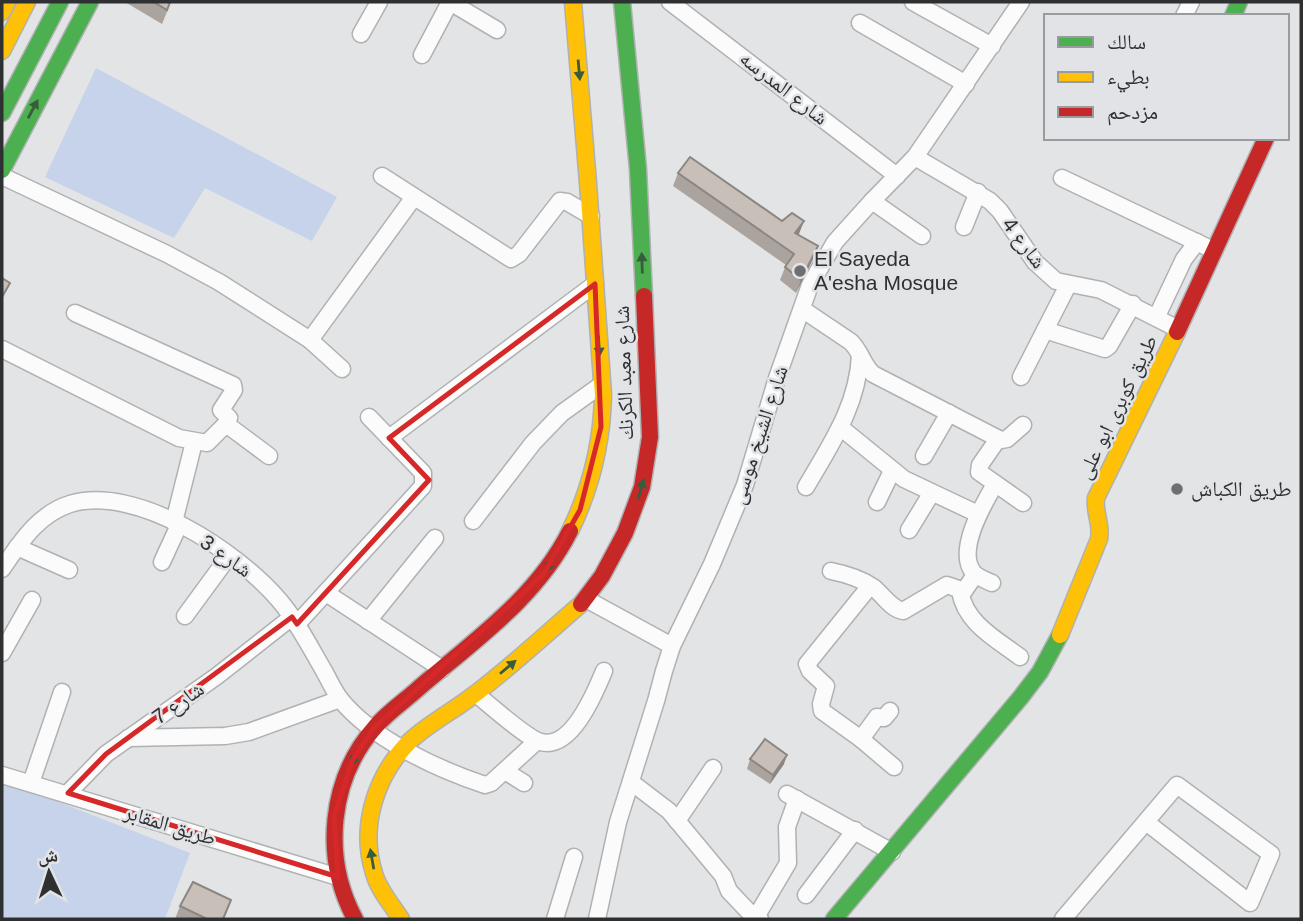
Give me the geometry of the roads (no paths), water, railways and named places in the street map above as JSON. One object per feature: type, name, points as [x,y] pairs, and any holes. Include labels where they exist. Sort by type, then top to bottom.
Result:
[{"type":"street","points":[[2,12],[7,2]]},
{"type":"street","points":[[2,51],[27,2]]},
{"type":"street","points":[[361,34],[379,2]]},
{"type":"street","points":[[422,55],[450,2],[497,30]]},
{"type":"street","name":"شارع معبد الكرنك","points":[[355,919],[338,877],[333,847],[334,817],[341,788],[352,761],[373,729],[517,603],[543,575],[564,544],[580,510],[593,469],[601,427],[601,385],[591,216],[573,2]]},
{"type":"street","name":"شارع معبد الكرنك","points":[[401,919],[374,875],[369,846],[370,816],[381,780],[402,748],[476,694],[586,599],[625,533],[642,487],[650,437],[638,169],[622,2]]},
{"type":"street","name":"شارع المدرسه","points":[[670,2],[897,176]]},
{"type":"street","points":[[913,2],[992,46]]},
{"type":"street","name":"شارع الشيخ موسى","points":[[597,919],[618,822],[672,646],[712,564],[745,485],[777,378],[810,285],[835,242],[915,157],[1021,2]]},
{"type":"street","points":[[2,113],[59,3],[86,9],[2,170]]},
{"type":"street","points":[[860,23],[966,84]]},
{"type":"street","name":"طريق كوبرى ابو على","points":[[834,919],[1021,697],[1056,645],[1100,533],[1096,498],[1265,140]]},
{"type":"street","name":"شارع 4","points":[[915,157],[978,192],[1000,211],[1045,273],[1056,281],[1101,290],[1157,316],[1178,329]]},
{"type":"street","points":[[2,176],[167,254],[219,282],[310,340],[342,369]]},
{"type":"street","points":[[382,176],[511,259],[520,254],[560,201],[567,202],[591,216]]},
{"type":"street","points":[[1062,178],[1213,250]]},
{"type":"street","points":[[964,227],[978,192]]},
{"type":"street","points":[[310,340],[414,197]]},
{"type":"street","points":[[872,201],[922,236]]},
{"type":"street","points":[[1157,316],[1184,259],[1197,243]]},
{"type":"street","points":[[389,438],[595,284]]},
{"type":"street","points":[[1021,377],[1068,285]]},
{"type":"street","points":[[1045,330],[1105,349],[1133,304]]},
{"type":"street","points":[[802,309],[851,342],[873,374],[998,439],[1007,439],[1023,425]]},
{"type":"street","points":[[2,349],[163,432],[194,442],[210,442],[226,424],[229,418],[221,410],[234,390],[233,385],[75,313]]},
{"type":"street","points":[[806,486],[840,427],[855,392],[860,354]]},
{"type":"street","points":[[473,520],[533,443],[562,413],[601,385]]},
{"type":"street","points":[[924,456],[949,413]]},
{"type":"street","name":"شارع 7","points":[[68,793],[106,754],[295,621],[326,593],[423,486],[423,473],[369,417]]},
{"type":"street","points":[[226,424],[269,456]]},
{"type":"street","points":[[840,427],[892,471],[931,494],[978,514]]},
{"type":"street","points":[[998,439],[978,469],[982,475],[1023,503]]},
{"type":"street","points":[[162,562],[176,524],[194,442]]},
{"type":"street","points":[[877,502],[892,471]]},
{"type":"street","points":[[992,583],[975,575],[969,563],[969,547],[978,514],[995,484]]},
{"type":"street","points":[[909,530],[931,494]]},
{"type":"street","name":"شارع 3","points":[[2,569],[28,532],[47,516],[68,505],[94,500],[119,501],[143,508],[229,555],[264,584],[295,621],[341,699],[373,729],[402,748],[485,785],[505,771]]},
{"type":"street","points":[[369,621],[435,538]]},
{"type":"street","points":[[17,547],[69,570]]},
{"type":"street","points":[[185,616],[229,555]]},
{"type":"street","points":[[831,571],[845,574],[870,586],[895,609],[903,611],[950,585],[960,591],[965,611],[972,620],[1020,657]]},
{"type":"street","points":[[960,591],[966,589],[975,575]]},
{"type":"street","points":[[870,586],[807,664],[810,671],[826,686],[822,711],[894,767]]},
{"type":"street","points":[[326,593],[442,669]]},
{"type":"street","points":[[586,599],[672,646]]},
{"type":"street","points":[[2,653],[7,629],[32,600]]},
{"type":"street","points":[[476,694],[537,741],[554,742],[568,733],[587,709],[604,671]]},
{"type":"street","points":[[31,783],[62,692]]},
{"type":"street","points":[[128,738],[213,736],[249,732],[341,699]]},
{"type":"street","points":[[861,739],[877,717],[884,718],[890,711]]},
{"type":"street","points":[[524,783],[505,771],[537,741]]},
{"type":"street","points":[[677,821],[713,768]]},
{"type":"street","name":"طريق المقابر","points":[[2,775],[338,877]]},
{"type":"street","points":[[631,782],[657,801],[677,821],[723,876],[729,891],[752,917],[785,871],[789,856],[787,827],[792,797],[892,852]]},
{"type":"street","points":[[1063,919],[1177,785],[1271,854],[1250,903],[1146,822]]},
{"type":"street","points":[[806,895],[855,830]]},
{"type":"street","points":[[555,919],[574,857]]},
{"type":"place","name":"El Sayeda A'esha Mosque","points":[[800,271]]},
{"type":"place","name":"طريق الكباش","points":[[1177,489]]}]
